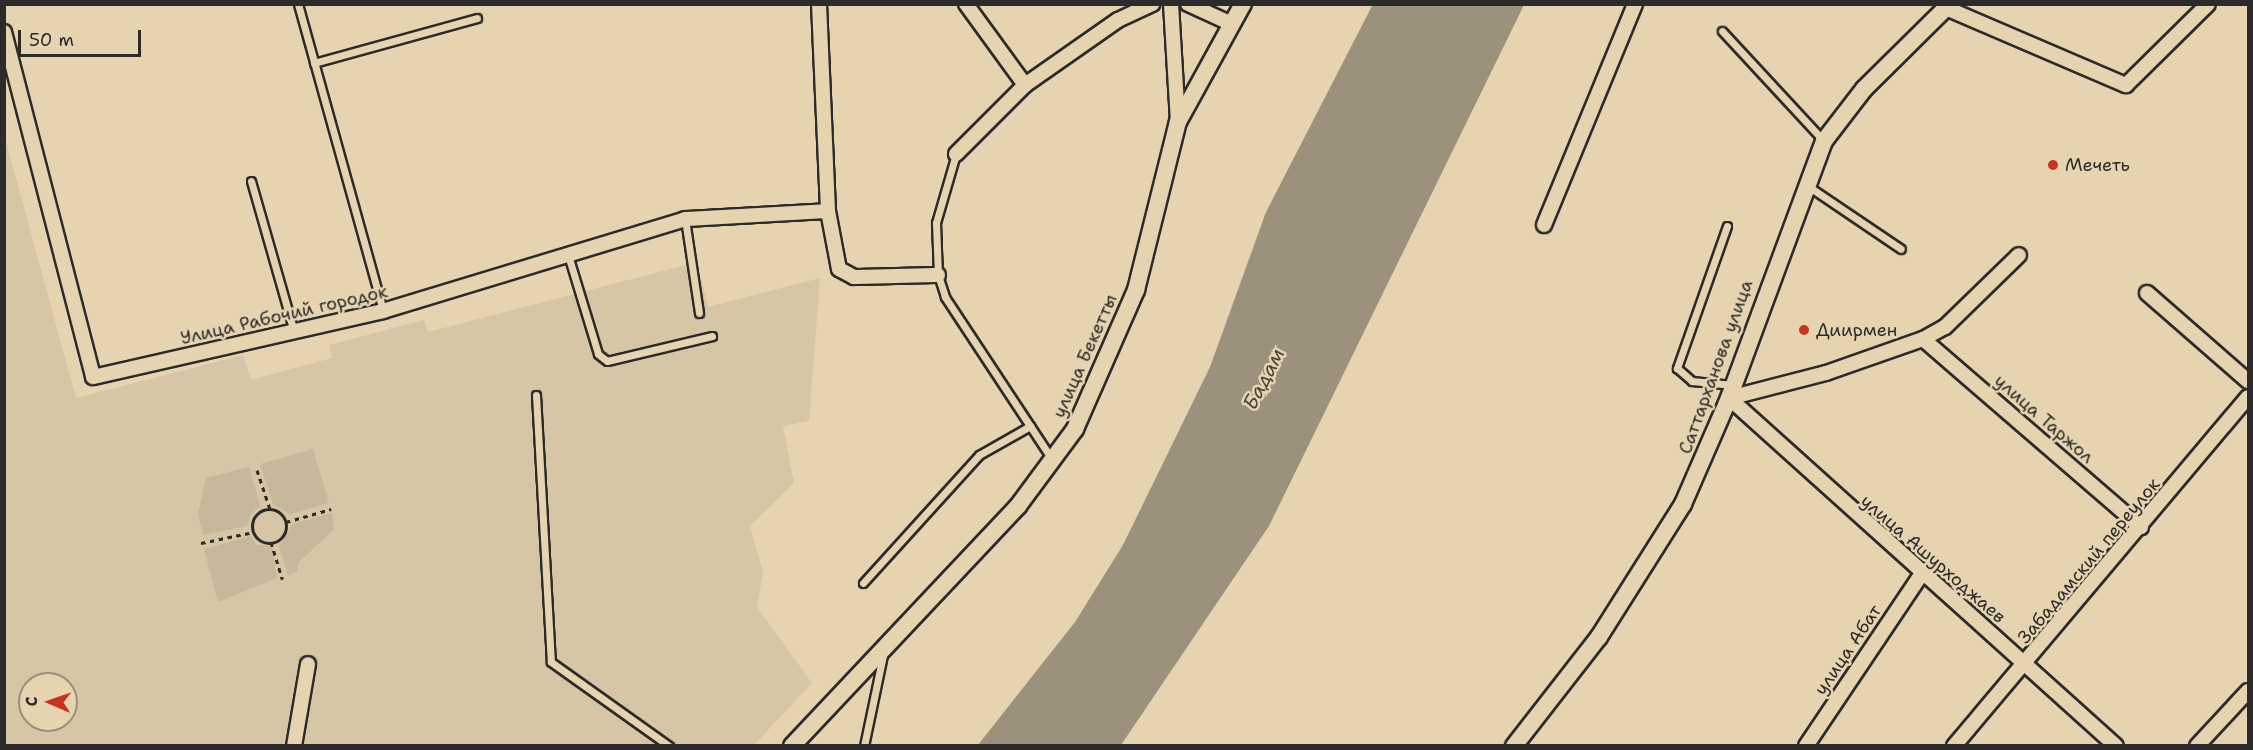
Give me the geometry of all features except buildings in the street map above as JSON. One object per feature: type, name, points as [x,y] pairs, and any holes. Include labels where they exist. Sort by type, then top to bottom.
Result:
[{"type":"street","points":[[819,4],[828,211],[839,269],[854,277],[938,275]]},
{"type":"street","points":[[966,4],[1025,85]]},
{"type":"street","points":[[956,154],[1025,85],[1118,20],[1152,4]]},
{"type":"street","points":[[1171,4],[1178,122]]},
{"type":"street","points":[[1188,4],[1232,24]]},
{"type":"street","name":"улица Бекетты","points":[[792,746],[1018,506],[1076,429],[1136,290],[1178,122],[1243,4]]},
{"type":"street","points":[[1544,225],[1635,4]]},
{"type":"street","points":[[1948,6],[2126,85],[2208,4]]},
{"type":"street","name":"Саттарханова улица","points":[[1514,746],[1649,564],[1683,504],[1731,392],[1806,184],[1824,141],[1864,89],[1948,6]]},
{"type":"street","name":"Улица Рабочий городок","points":[[4,32],[93,377],[383,311],[685,219],[828,211]]},
{"type":"street","points":[[1731,392],[1826,373],[1923,339],[1945,327],[2019,255]]},
{"type":"street","points":[[2147,293],[2248,381]]},
{"type":"street","name":"улица Таржол","points":[[1923,339],[2141,527]]},
{"type":"street","name":"улица Ашурходжаев","points":[[1731,392],[1921,575],[2027,665],[2116,746]]},
{"type":"street","name":"Забадамский переулок","points":[[1954,746],[2027,665],[2248,397]]},
{"type":"street","name":"улица Абат","points":[[1806,746],[1921,575]]},
{"type":"street","points":[[294,746],[308,664]]},
{"type":"street","points":[[2197,746],[2248,691]]},
{"type":"lane","points":[[298,4],[383,311]]},
{"type":"lane","points":[[314,63],[477,18]]},
{"type":"lane","points":[[1722,31],[1824,141]]},
{"type":"lane","points":[[956,154],[936,224],[938,275],[945,297],[1052,460]]},
{"type":"lane","points":[[251,181],[294,332]]},
{"type":"lane","points":[[1806,184],[1901,249]]},
{"type":"lane","points":[[685,219],[699,313]]},
{"type":"lane","points":[[1727,226],[1677,368],[1692,381],[1731,392]]},
{"type":"lane","points":[[568,255],[598,354],[608,361],[712,336]]},
{"type":"lane","points":[[536,395],[551,662],[669,746]]},
{"type":"lane","points":[[863,583],[979,455],[1030,426]]},
{"type":"lane","points":[[864,746],[885,647]]},
{"type":"path","points":[[257,470],[270,509],[286,522]]},
{"type":"path","points":[[286,522],[331,508]]},
{"type":"path","points":[[254,532],[256,516],[270,509]]},
{"type":"path","points":[[271,542],[284,533],[286,522]]},
{"type":"path","points":[[201,543],[254,532],[271,542],[282,579]]},
{"type":"shaded area","points":[[4,134],[76,398],[243,355],[251,380],[332,358],[329,345],[424,320],[428,332],[697,262],[708,307],[820,278],[809,421],[783,426],[794,483],[750,526],[763,572],[757,607],[812,683],[754,745],[5,745]]},
{"type":"shaded area","points":[[313,449],[329,503],[290,514],[273,504],[260,464]]},
{"type":"shaded area","points":[[249,467],[260,506],[250,515],[248,526],[203,535],[198,514],[206,478]]},
{"type":"shaded area","points":[[332,513],[334,529],[298,563],[297,572],[288,575],[279,546],[293,524]]},
{"type":"shaded area","points":[[251,536],[257,545],[272,546],[277,578],[218,602],[204,549]]},
{"type":"water","name":"Бадам","points":[[1373,4],[1524,5],[1269,526],[1121,745],[978,745],[1075,622],[1123,545],[1210,367],[1266,212]]},
{"type":"place","name":"Мечеть","points":[[2053,165]]},
{"type":"place","name":"Диирмен","points":[[1804,330]]}]
